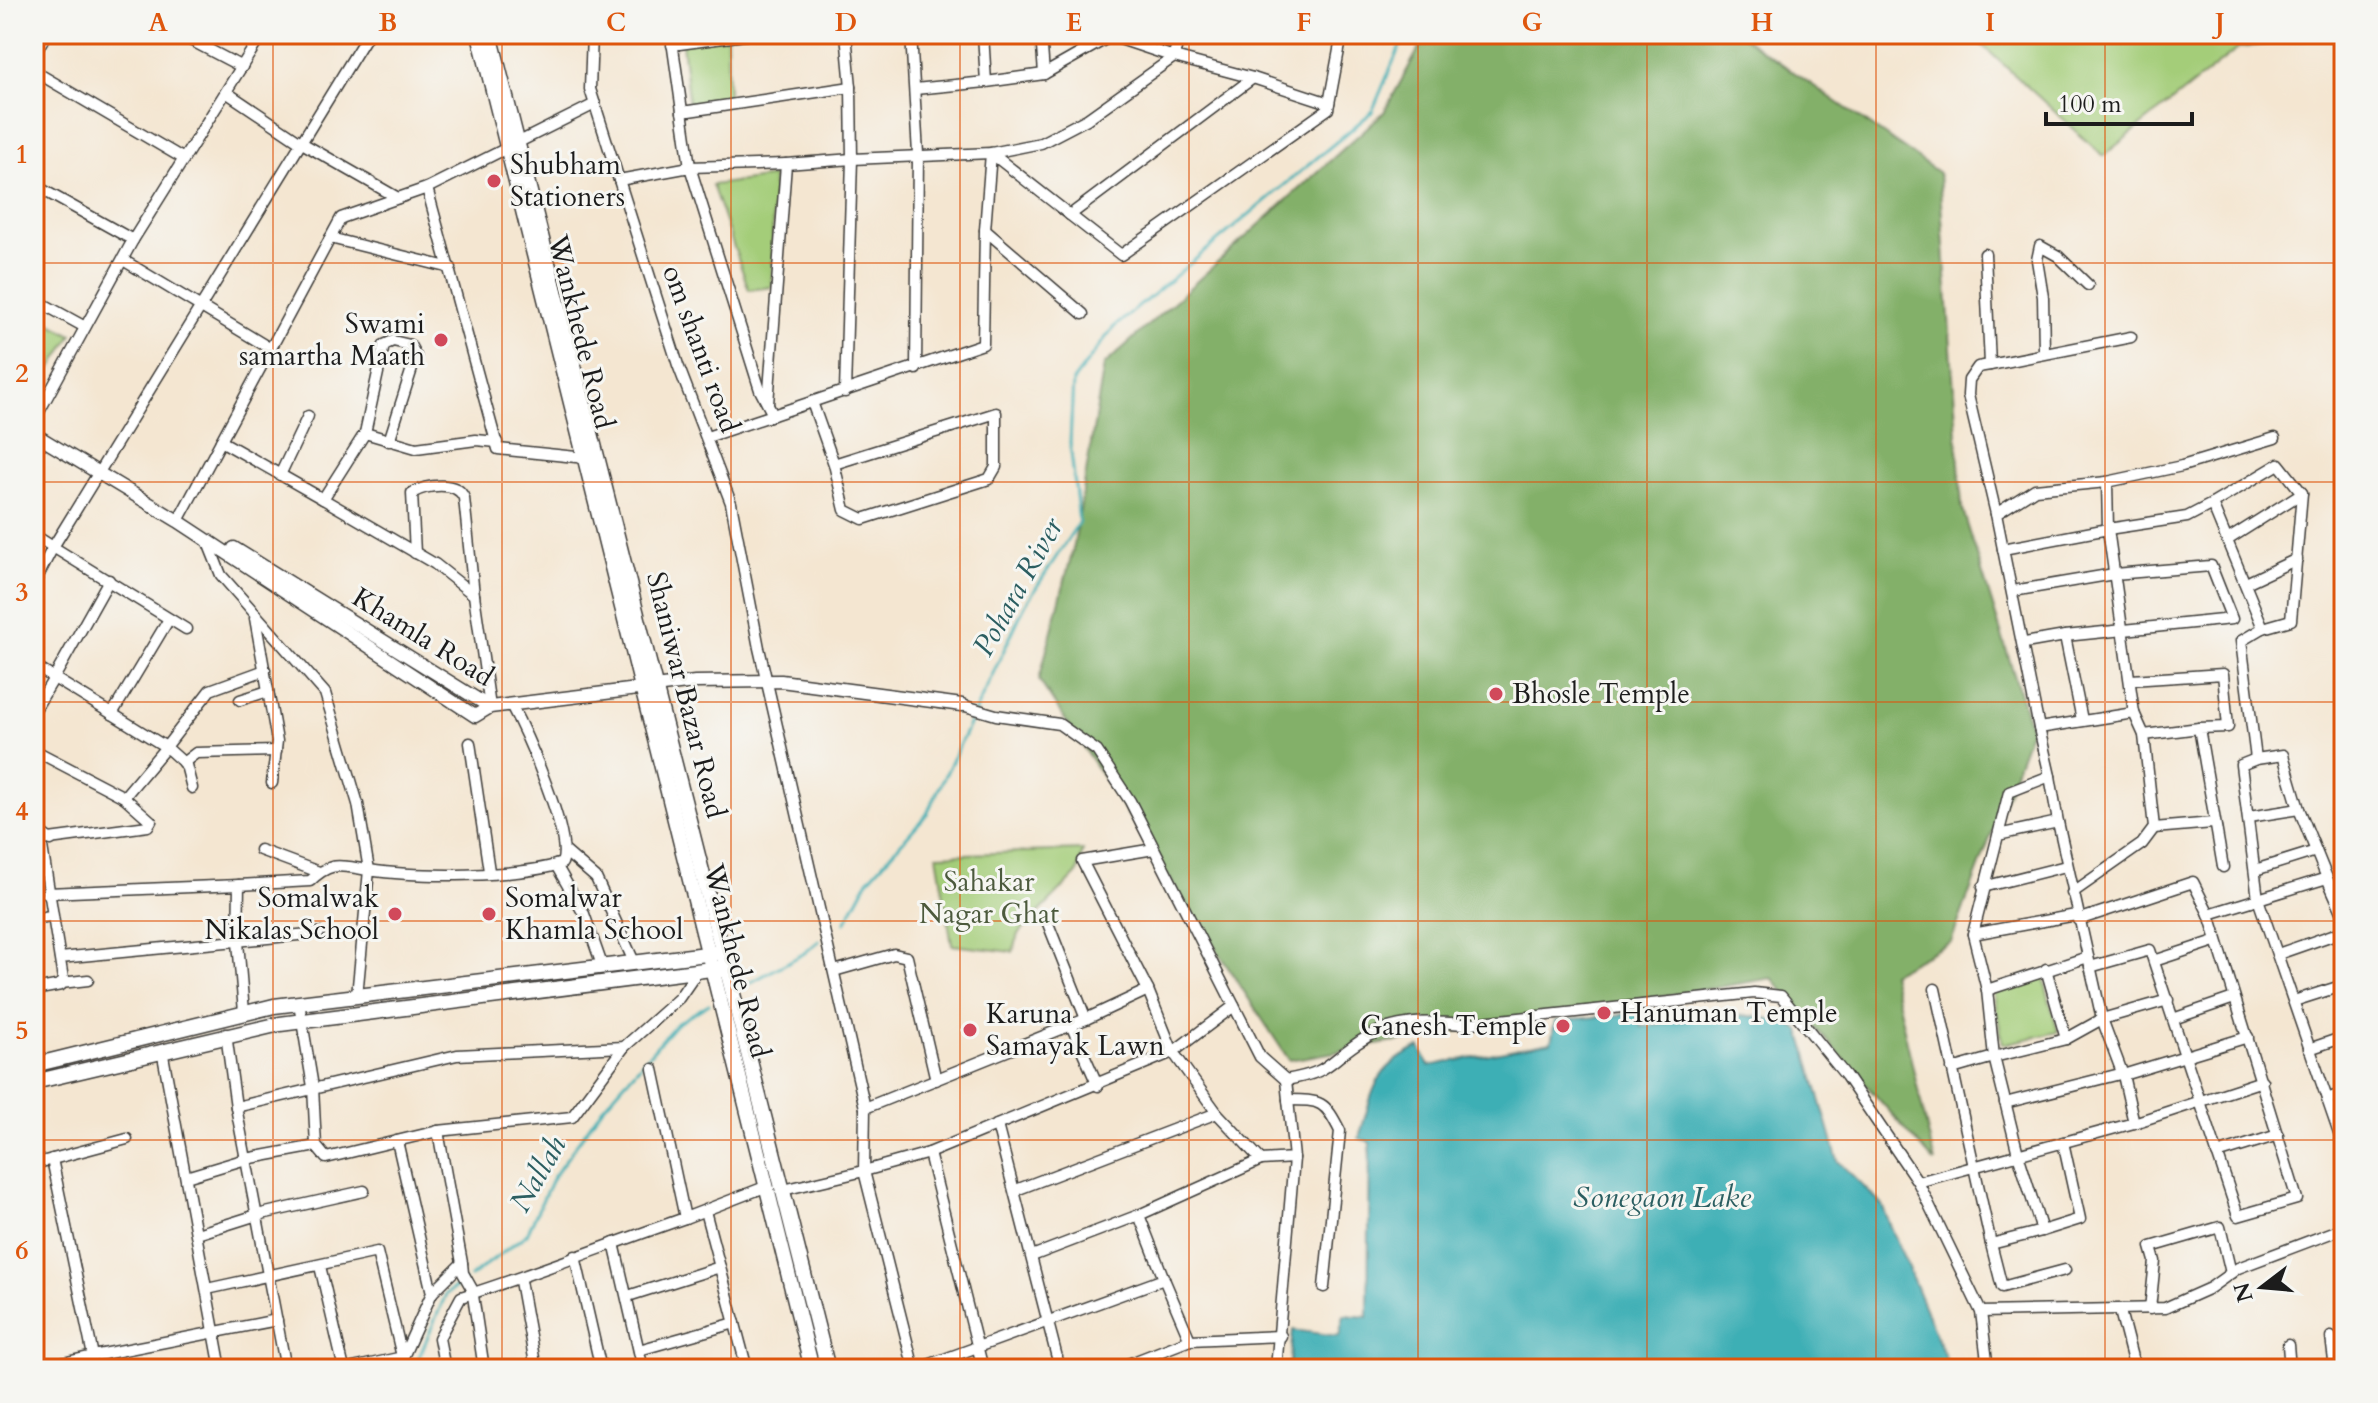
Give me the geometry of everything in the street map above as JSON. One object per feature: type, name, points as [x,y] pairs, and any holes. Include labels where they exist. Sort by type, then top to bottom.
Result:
[{"type":"main road","points":[[479,34],[512,143]]},
{"type":"main road","name":"Shaniwar Bazar Road","points":[[490,34],[512,143],[651,689],[726,959],[828,1369]]},
{"type":"main road","name":"Wankhede Road","points":[[512,143],[586,458],[651,689],[710,962],[812,1369]]},
{"type":"main road","points":[[34,1065],[244,1012],[299,1003],[635,964],[726,959]]},
{"type":"main road","points":[[34,1082],[226,1034],[301,1021],[697,972],[710,962]]},
{"type":"street","points":[[34,55],[46,34]]},
{"type":"street","points":[[179,34],[242,67]]},
{"type":"street","points":[[34,421],[133,240],[262,34]]},
{"type":"street","points":[[34,584],[53,547],[368,34]]},
{"type":"street","name":"om shanti road","points":[[592,34],[590,89],[678,365],[731,503],[865,1108],[864,1171],[916,1369]]},
{"type":"street","points":[[752,34],[671,39],[690,167],[760,390],[771,410]]},
{"type":"street","points":[[845,392],[852,159],[851,87],[846,34]]},
{"type":"street","points":[[911,34],[918,154],[916,369]]},
{"type":"street","points":[[983,34],[986,82]]},
{"type":"street","points":[[1041,34],[1044,74]]},
{"type":"street","points":[[619,180],[690,167],[991,153],[1041,143],[1087,119],[1174,57],[1179,34]]},
{"type":"street","points":[[915,89],[1044,74],[1111,35],[1329,103]]},
{"type":"street","points":[[991,153],[1121,255],[1328,109],[1339,35]]},
{"type":"street","points":[[34,71],[184,159]]},
{"type":"street","points":[[1070,215],[1253,78]]},
{"type":"street","points":[[682,112],[851,87]]},
{"type":"street","points":[[226,92],[302,143],[398,198]]},
{"type":"street","points":[[180,518],[341,218],[427,188],[595,104]]},
{"type":"street","points":[[707,437],[771,410],[845,392],[983,344],[985,230],[991,153]]},
{"type":"street","points":[[771,410],[786,164]]},
{"type":"street","points":[[34,185],[133,240]]},
{"type":"street","points":[[427,188],[498,449],[586,458]]},
{"type":"street","points":[[985,230],[1083,314]]},
{"type":"street","points":[[330,238],[451,268]]},
{"type":"street","points":[[2044,351],[2043,297],[2037,260],[2040,246],[2058,256],[2088,285]]},
{"type":"street","points":[[1985,254],[1990,365]]},
{"type":"street","points":[[123,260],[271,349]]},
{"type":"street","points":[[34,299],[85,327]]},
{"type":"street","points":[[2131,337],[2044,351],[1978,367],[1969,380],[1968,395],[2025,643],[2077,917],[2102,1019],[2122,1074],[2134,1123]]},
{"type":"street","points":[[323,499],[363,434],[384,345],[393,341],[410,345],[416,356],[389,441]]},
{"type":"street","points":[[363,434],[380,343]]},
{"type":"street","points":[[812,402],[834,464],[845,510],[863,519],[989,479],[996,467],[996,413],[834,464]]},
{"type":"street","points":[[280,475],[308,416]]},
{"type":"street","name":"Khamla Road","points":[[34,427],[490,707],[475,716],[207,540],[180,518]]},
{"type":"street","name":"Khamla Road","points":[[34,434],[103,470]]},
{"type":"street","points":[[363,434],[416,448],[476,440],[497,442]]},
{"type":"street","points":[[1996,514],[2035,489],[2107,482],[2182,466],[2275,438]]},
{"type":"street","points":[[221,441],[415,553],[474,595]]},
{"type":"street","points":[[2003,549],[2187,517],[2279,464],[2302,493],[2297,559],[2291,620],[2263,628],[2241,641],[2256,759]]},
{"type":"street","points":[[2072,893],[2142,844],[2154,828],[2144,735],[2134,713],[2125,629],[2114,574],[2108,529],[2107,482]]},
{"type":"street","points":[[415,553],[412,493],[452,485],[460,489],[464,498],[490,707],[695,682],[768,681],[962,705],[996,715],[1059,724],[1097,751],[1130,801],[1260,1057],[1286,1080],[1294,1158],[1276,1369]]},
{"type":"street","points":[[2229,539],[2302,493]]},
{"type":"street","points":[[2212,504],[2229,539],[2263,628]]},
{"type":"street","points":[[34,535],[186,629]]},
{"type":"street","points":[[207,540],[221,575],[325,693],[358,804],[369,870],[357,996]]},
{"type":"street","points":[[2246,583],[2297,559]]},
{"type":"street","points":[[2013,591],[2114,574],[2211,566],[2232,619],[2025,643]]},
{"type":"street","points":[[34,711],[109,580]]},
{"type":"street","points":[[254,616],[276,751],[272,783]]},
{"type":"street","points":[[112,714],[169,619]]},
{"type":"street","points":[[2065,636],[2082,720]]},
{"type":"street","points":[[34,666],[166,747],[183,763],[192,788]]},
{"type":"street","points":[[124,797],[210,690],[265,670]]},
{"type":"street","points":[[2131,680],[2223,674],[2228,727],[2144,735]]},
{"type":"street","points":[[240,700],[268,691]]},
{"type":"street","points":[[511,705],[531,742],[566,852],[596,878],[635,964]]},
{"type":"street","points":[[2039,728],[2134,713]]},
{"type":"street","points":[[2199,728],[2223,867]]},
{"type":"street","points":[[470,743],[489,871]]},
{"type":"street","points":[[34,750],[124,797],[148,818],[148,826],[42,840]]},
{"type":"street","points":[[183,763],[196,753],[276,751]]},
{"type":"street","points":[[2344,916],[2299,809],[2283,755],[2241,765],[2258,899],[2344,1148]]},
{"type":"street","points":[[2042,1231],[2018,1154],[1994,1057],[1987,990],[1973,934],[2009,792],[2050,776]]},
{"type":"street","points":[[2249,817],[2299,809]]},
{"type":"street","points":[[1998,835],[2058,822]]},
{"type":"street","points":[[2154,828],[2213,823]]},
{"type":"street","points":[[34,828],[42,840],[61,983]]},
{"type":"street","points":[[1154,849],[1082,861],[1148,990],[1173,1052],[1217,1113],[1261,1160]]},
{"type":"street","points":[[260,850],[319,872]]},
{"type":"street","points":[[2255,870],[2316,851]]},
{"type":"street","points":[[47,893],[310,881],[319,872],[334,865],[418,875],[527,871],[562,863],[566,852]]},
{"type":"street","points":[[556,865],[584,914],[603,968]]},
{"type":"street","points":[[1983,887],[2066,866]]},
{"type":"street","points":[[2209,914],[2327,878]]},
{"type":"street","points":[[1973,934],[2077,917],[2193,882],[2209,914],[2297,1199],[2238,1216],[2150,950],[2046,969],[1987,990]]},
{"type":"street","points":[[239,885],[238,942],[244,1012]]},
{"type":"street","points":[[34,919],[50,916]]},
{"type":"street","points":[[1047,921],[1086,1019]]},
{"type":"street","points":[[2278,954],[2344,931]]},
{"type":"street","points":[[60,958],[319,933]]},
{"type":"street","points":[[2154,961],[2215,941]]},
{"type":"street","points":[[834,971],[894,954],[907,957],[936,1080]]},
{"type":"street","points":[[2046,969],[2066,1039]]},
{"type":"street","points":[[299,1003],[313,1087],[316,1146],[326,1158],[438,1131],[572,1117],[624,1047],[679,998],[697,972]]},
{"type":"street","points":[[34,990],[88,980]]},
{"type":"street","points":[[2294,1001],[2344,985]]},
{"type":"street","points":[[1935,989],[1971,1165],[2002,1287],[2065,1270]]},
{"type":"street","points":[[865,1108],[1086,1019],[1148,990]]},
{"type":"street","points":[[1286,1080],[1320,1074],[1357,1043],[1388,1027],[1417,1020],[1463,1024],[1754,993],[1781,996],[1846,1076],[1918,1182],[1981,1312],[1988,1369]]},
{"type":"street","points":[[2173,1019],[2234,998]]},
{"type":"street","points":[[1952,1069],[2066,1039],[2102,1019],[2168,1000]]},
{"type":"street","points":[[783,1190],[929,1153],[1098,1086],[1173,1052],[1234,1006]]},
{"type":"street","points":[[1071,1025],[1098,1086]]},
{"type":"street","points":[[226,1034],[236,1107],[286,1369]]},
{"type":"street","points":[[2005,1103],[2122,1074],[2248,1037]]},
{"type":"street","points":[[2309,1049],[2344,1037]]},
{"type":"street","points":[[236,1107],[457,1055],[624,1047]]},
{"type":"street","points":[[162,1050],[221,1369]]},
{"type":"street","points":[[653,1069],[685,1218]]},
{"type":"street","points":[[1918,1182],[1971,1165],[2134,1123],[2262,1081]]},
{"type":"street","points":[[2327,1099],[2344,1093]]},
{"type":"street","points":[[1288,1100],[1316,1100],[1329,1109],[1340,1131],[1324,1287]]},
{"type":"street","points":[[1016,1190],[1217,1113]]},
{"type":"street","points":[[997,1125],[1060,1369]]},
{"type":"street","points":[[438,1131],[462,1268],[472,1291],[484,1369]]},
{"type":"street","points":[[2217,1154],[2278,1135]]},
{"type":"street","points":[[34,1164],[127,1139]]},
{"type":"street","points":[[397,1141],[432,1293]]},
{"type":"street","points":[[1991,1244],[2080,1219],[2063,1142]]},
{"type":"street","points":[[186,1177],[246,1159],[316,1146]]},
{"type":"street","points":[[929,1153],[983,1369]]},
{"type":"street","points":[[1032,1256],[1139,1215],[1261,1160],[1294,1158]]},
{"type":"street","points":[[52,1159],[93,1356]]},
{"type":"street","points":[[445,1369],[439,1338],[461,1297],[472,1291],[520,1281],[575,1256],[765,1187]]},
{"type":"street","points":[[197,1234],[257,1215],[364,1191]]},
{"type":"street","points":[[705,1211],[747,1369]]},
{"type":"street","points":[[1139,1215],[1190,1340]]},
{"type":"street","points":[[2150,1309],[2155,1293],[2155,1261],[2151,1247],[2220,1227],[2231,1273]]},
{"type":"street","points":[[1981,1312],[2120,1311],[2176,1303],[2231,1273],[2344,1228]]},
{"type":"street","points":[[614,1243],[643,1369]]},
{"type":"street","points":[[207,1289],[377,1252],[405,1369]]},
{"type":"street","points":[[575,1256],[601,1369]]},
{"type":"street","points":[[320,1266],[348,1369],[403,1357]]},
{"type":"street","points":[[628,1296],[720,1267]]},
{"type":"street","points":[[403,1357],[432,1293],[462,1268]]},
{"type":"street","points":[[916,1369],[1164,1279]]},
{"type":"street","points":[[520,1281],[536,1369]]},
{"type":"street","points":[[2120,1311],[2135,1369]]},
{"type":"street","points":[[37,1369],[277,1320]]},
{"type":"street","points":[[639,1350],[735,1323]]},
{"type":"street","points":[[1115,1369],[1190,1340],[1281,1336]]},
{"type":"street","points":[[2331,1337],[2338,1363]]},
{"type":"street","points":[[2288,1345],[2290,1369]]},
{"type":"green space","points":[[1427,34],[1739,34],[1939,173],[1962,507],[2031,729],[1951,942],[1891,973],[1935,1163],[1772,978],[1289,1060],[1039,680],[1074,545],[1104,365],[1384,112]]},
{"type":"green space","points":[[1970,34],[2336,34],[2239,48],[2103,156]]},
{"type":"green space","points":[[727,37],[728,102],[689,107],[682,43]]},
{"type":"green space","points":[[773,177],[772,287],[749,290],[712,185]]},
{"type":"green space","points":[[40,318],[72,335],[51,369],[34,359],[34,328]]},
{"type":"green space","name":"Sahakar Nagar Ghat","points":[[1083,850],[1077,874],[1018,934],[1013,952],[952,945],[937,855]]},
{"type":"green space","points":[[2043,975],[2058,1032],[2003,1044],[1993,991]]},
{"type":"water","name":"Sonegaon Lake","points":[[1636,1013],[1641,1027],[1701,1018],[1742,1016],[1763,1017],[1800,1030],[1838,1161],[1882,1205],[1950,1369],[1289,1369],[1293,1330],[1339,1336],[1344,1315],[1368,1317],[1370,1142],[1359,1138],[1372,1095],[1383,1073],[1404,1055],[1420,1047],[1429,1066],[1551,1042],[1555,1021]]},
{"type":"waterway","name":"Pohara River","points":[[845,923],[868,880],[927,814],[1025,605],[1079,522],[1070,443],[1073,381],[1113,328],[1372,112],[1405,34]]},
{"type":"waterway","name":"Nallah","points":[[744,986],[803,954],[819,941]]},
{"type":"waterway","name":"Nallah","points":[[470,1277],[527,1234],[552,1179],[600,1111],[676,1024],[709,1004]]},
{"type":"waterway","name":"Nallah","points":[[414,1369],[446,1294],[464,1281]]},
{"type":"place","name":"Shubham Stationers","points":[[494,181]]},
{"type":"place","name":"Swami samartha Maath","points":[[441,340]]},
{"type":"place","name":"Bhosle Temple","points":[[1496,694]]},
{"type":"place","name":"Somalwak Nikalas School","points":[[395,914]]},
{"type":"place","name":"Somalwar Khamla School","points":[[489,914]]},
{"type":"place","name":"Hanuman Temple","points":[[1604,1013]]},
{"type":"place","name":"Ganesh Temple","points":[[1563,1026]]},
{"type":"place","name":"Karuna Samayak Lawn","points":[[970,1030]]}]
